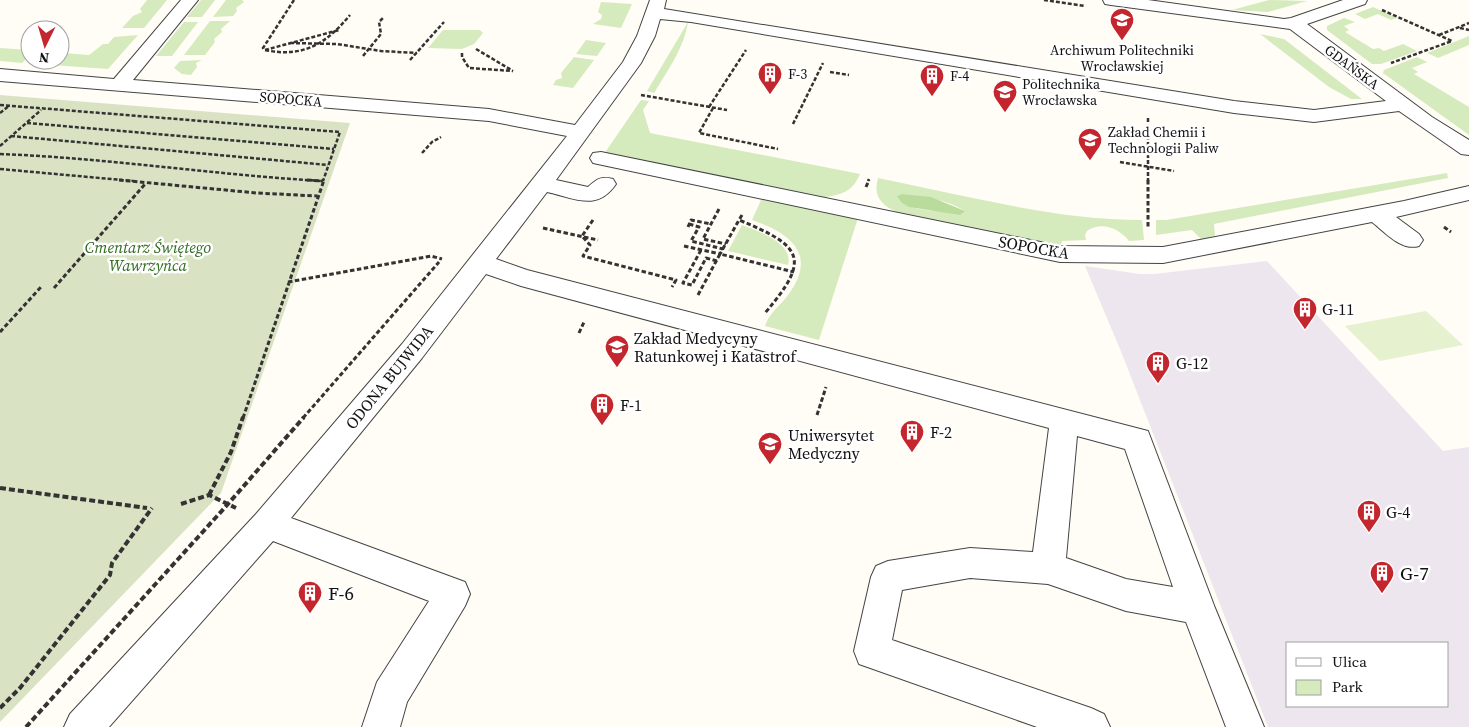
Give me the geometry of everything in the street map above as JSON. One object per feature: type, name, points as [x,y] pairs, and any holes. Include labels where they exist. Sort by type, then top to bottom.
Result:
[{"type":"street","points":[[120,84],[190,0]]},
{"type":"street","points":[[1118,0],[1273,23],[1294,23],[1359,0]]},
{"type":"street","points":[[656,7],[676,15],[1243,108],[1314,116],[1403,105]]},
{"type":"street","name":"ODONA BUJWIDA","points":[[83,727],[267,524],[412,351],[542,184],[632,63],[656,7]]},
{"type":"street","name":"GDAŃSKA","points":[[1294,23],[1403,105],[1469,149]]},
{"type":"street","name":"SOPOCKA","points":[[0,75],[489,115],[581,132]]},
{"type":"street","name":"SOPOCKA","points":[[601,158],[1060,254],[1163,255],[1469,193]]},
{"type":"street","points":[[542,184],[599,189]]},
{"type":"street","points":[[1376,213],[1411,240]]},
{"type":"street","points":[[481,263],[530,279],[1137,440],[1198,608],[1245,727]]},
{"type":"street","points":[[1048,568],[1064,421]]},
{"type":"street","points":[[267,524],[453,594],[390,695],[381,727]]},
{"type":"street","points":[[1091,727],[872,651],[888,577],[970,563],[1048,568],[1126,595],[1198,608]]},
{"type":"path","points":[[264,50],[294,0]]},
{"type":"path","points":[[1375,6],[1452,41],[1383,66]]},
{"type":"path","points":[[264,50],[298,54],[307,51],[339,30],[350,16]]},
{"type":"path","points":[[363,56],[381,34],[379,22],[384,17]]},
{"type":"path","points":[[410,60],[444,22]]},
{"type":"path","points":[[1438,35],[1469,23]]},
{"type":"path","points":[[709,107],[760,28]]},
{"type":"path","points":[[1458,28],[1469,30]]},
{"type":"path","points":[[264,50],[339,30]]},
{"type":"path","points":[[290,43],[347,45],[417,53]]},
{"type":"path","points":[[462,53],[462,57],[469,68],[513,71],[476,49]]},
{"type":"path","points":[[793,124],[826,59]]},
{"type":"path","points":[[830,72],[849,75]]},
{"type":"path","points":[[1148,92],[1148,220]]},
{"type":"path","points":[[635,94],[727,110]]},
{"type":"path","points":[[0,105],[340,132],[231,452],[208,495]]},
{"type":"path","points":[[0,113],[8,106]]},
{"type":"path","points":[[713,108],[699,133],[778,149]]},
{"type":"path","points":[[0,146],[41,109]]},
{"type":"path","points":[[26,123],[334,149]]},
{"type":"path","points":[[11,136],[328,165]]},
{"type":"path","points":[[0,154],[116,161],[323,181]]},
{"type":"path","points":[[1120,162],[1174,171]]},
{"type":"path","points":[[0,169],[257,193],[317,196]]},
{"type":"path","points":[[54,288],[146,182]]},
{"type":"path","points":[[582,236],[608,197],[599,189]]},
{"type":"path","points":[[719,208],[703,239],[726,244]]},
{"type":"path","points":[[697,296],[743,213]]},
{"type":"path","points":[[711,224],[691,220],[688,225],[699,226],[691,242],[723,249]]},
{"type":"path","points":[[739,220],[769,231],[783,239],[793,250],[796,260],[794,272],[788,285],[763,315]]},
{"type":"path","points":[[512,222],[598,240]]},
{"type":"path","points":[[582,236],[590,244],[583,256],[676,280],[671,290],[680,292]]},
{"type":"path","points":[[684,246],[794,272]]},
{"type":"path","points":[[701,250],[683,283],[692,285],[706,258],[717,261]]},
{"type":"path","points":[[26,727],[234,497],[448,251]]},
{"type":"path","points":[[288,282],[431,256],[442,259]]},
{"type":"path","points":[[0,332],[41,287]]},
{"type":"path","points":[[578,332],[583,324]]},
{"type":"path","points":[[0,488],[147,508]]},
{"type":"path","points":[[181,504],[208,495],[216,498]]},
{"type":"path","points":[[0,708],[20,688],[110,575],[112,562],[152,508]]},
{"type":"shaded area","points":[[1267,261],[1443,451],[1469,447],[1469,727],[1268,727],[1120,349],[1085,266],[1140,274]]},
{"type":"green space","points":[[147,0],[167,0],[144,28],[122,28],[133,16],[142,12],[140,9]]},
{"type":"green space","points":[[201,0],[215,0],[202,17],[187,17]]},
{"type":"green space","points":[[226,0],[242,0],[244,2],[236,8],[237,11],[233,16],[213,17]]},
{"type":"green space","points":[[1269,0],[1307,1],[1268,12],[1232,10]]},
{"type":"green space","points":[[601,2],[632,4],[621,28],[593,24],[601,19],[602,15],[598,12]]},
{"type":"green space","points":[[1373,7],[1397,18],[1391,20],[1378,14],[1365,19],[1355,14]]},
{"type":"green space","points":[[1344,18],[1355,22],[1344,26],[1349,30],[1345,32],[1373,49],[1379,48],[1384,51],[1403,44],[1417,51],[1381,64],[1372,64],[1327,30],[1327,26]]},
{"type":"green space","points":[[210,21],[230,21],[221,29],[222,32],[214,39],[215,42],[205,55],[184,55]]},
{"type":"green space","points":[[184,22],[198,22],[172,56],[156,56]]},
{"type":"green space","points":[[688,22],[683,41],[670,67],[654,93],[647,91]]},
{"type":"green space","points":[[443,30],[480,30],[483,33],[474,44],[462,49],[428,48]]},
{"type":"green space","points":[[1260,34],[1284,39],[1362,99],[1351,99],[1329,87]]},
{"type":"green space","points":[[138,35],[108,69],[70,66],[70,53],[89,55],[103,44],[108,44],[114,37]]},
{"type":"green space","points":[[1469,36],[1469,45],[1438,58],[1427,53]]},
{"type":"green space","points":[[586,40],[606,43],[597,56],[576,54]]},
{"type":"green space","points":[[0,48],[20,49],[20,63],[0,61]]},
{"type":"green space","points":[[574,57],[594,60],[573,88],[553,85],[556,80],[562,78],[561,73]]},
{"type":"green space","points":[[1417,57],[1427,62],[1412,68],[1418,72],[1414,74],[1469,107],[1469,135],[1383,73],[1384,70]]},
{"type":"green space","points":[[202,60],[196,63],[197,67],[191,75],[182,74],[174,68],[180,61]]},
{"type":"green space","name":"Cmentarz Świętego Wawrzyńca","points":[[0,95],[350,123],[221,493],[0,722]]},
{"type":"green space","points":[[641,100],[649,101],[643,110],[650,133],[860,174],[853,185],[845,192],[822,198],[604,154]]},
{"type":"green space","points":[[1447,173],[1448,178],[1214,224],[1215,236],[1201,239],[1192,230],[1156,235],[1156,220],[1166,220]]},
{"type":"green space","points":[[878,178],[1042,211],[1109,219],[1142,220],[1144,240],[1129,241],[1115,229],[1104,226],[1087,231],[1085,235],[1086,240],[1062,241],[1060,247],[902,214],[883,204],[877,193]],"holes":[[[903,194],[943,201],[965,211],[925,210],[909,206],[902,203]]]},
{"type":"green space","points":[[903,194],[931,197],[965,211],[960,215],[909,207],[902,203],[897,196]]},
{"type":"green space","points":[[762,198],[858,218],[819,340],[765,326],[772,313],[788,295],[797,281],[801,268],[800,257],[796,247],[788,239],[766,225],[752,220]]},
{"type":"green space","points":[[742,225],[765,234],[780,244],[786,250],[788,265],[728,251]]},
{"type":"green space","points":[[1426,311],[1463,345],[1380,361],[1345,326]]},
{"type":"place","name":"Archiwum Politechniki Wrocławskiej","points":[[1122,41]]},
{"type":"place","name":"F-3","points":[[770,95]]},
{"type":"place","name":"F-4","points":[[932,97]]},
{"type":"place","name":"Politechnika Wrocławska","points":[[1005,113]]},
{"type":"place","name":"Zakład Chemii i Technologii Paliw","points":[[1090,161]]},
{"type":"place","name":"G-11","points":[[1305,330]]},
{"type":"place","name":"Zakład Medycyny Ratunkowej i Katastrof","points":[[617,368]]},
{"type":"place","name":"G-12","points":[[1158,384]]},
{"type":"place","name":"F-1","points":[[602,426]]},
{"type":"place","name":"F-2","points":[[912,453]]},
{"type":"place","name":"Uniwersytet Medyczny","points":[[770,465]]},
{"type":"place","name":"G-4","points":[[1369,533]]},
{"type":"place","name":"G-7","points":[[1382,594]]},
{"type":"place","name":"F-6","points":[[310,614]]}]
